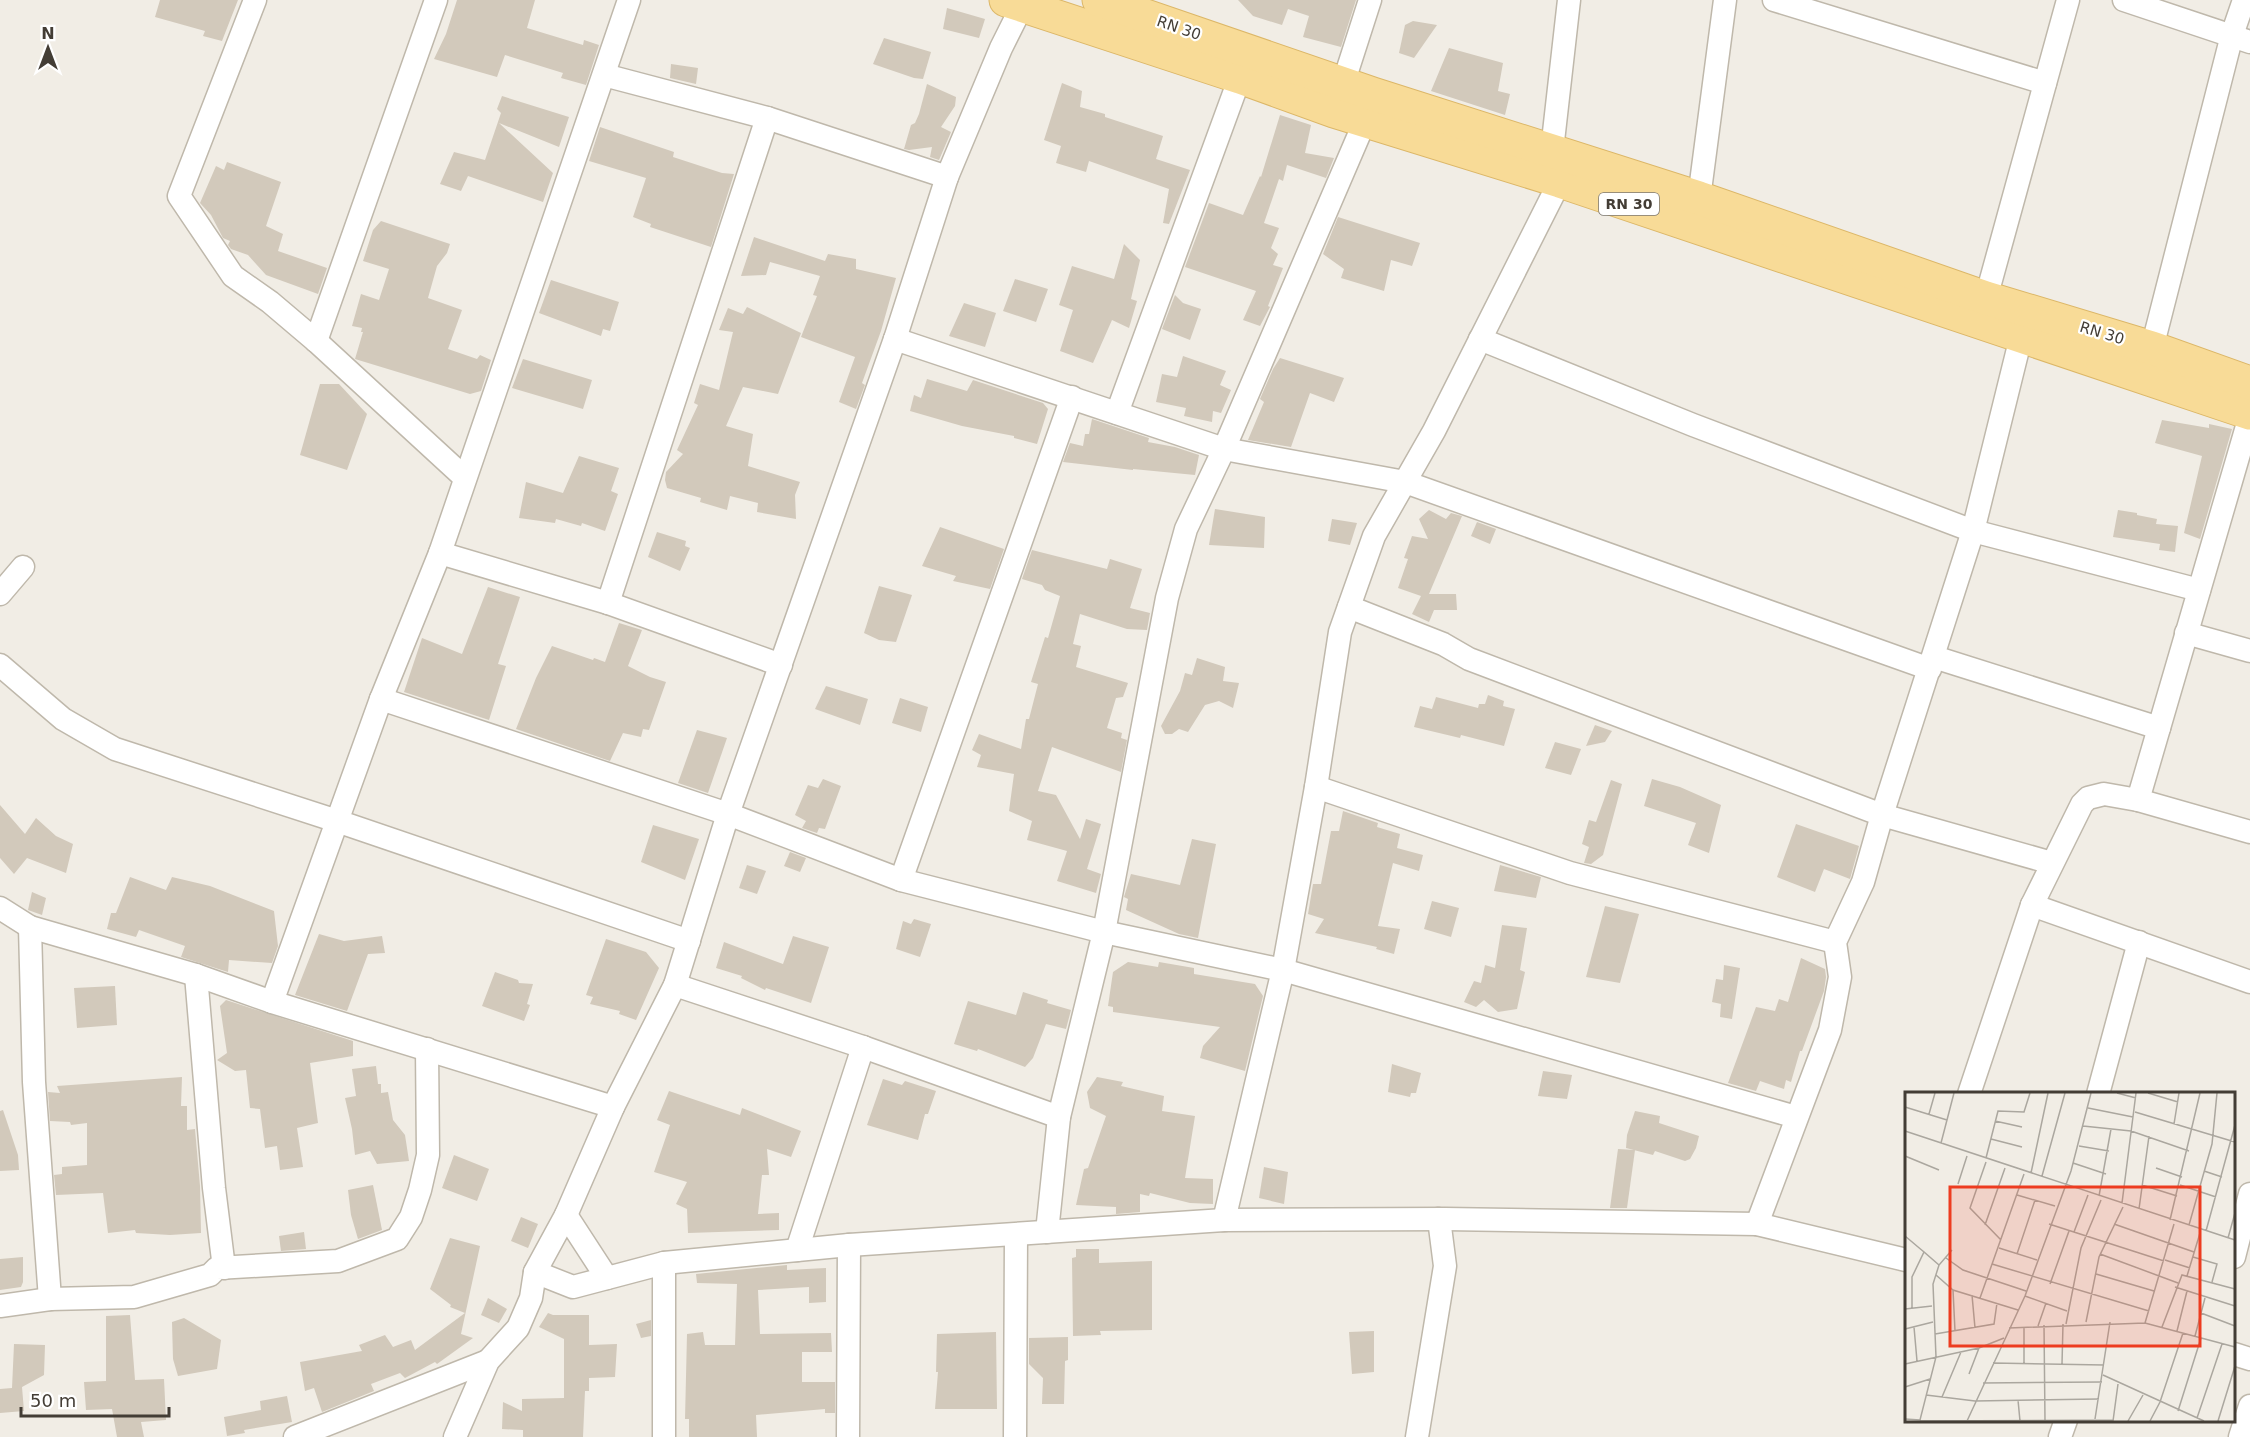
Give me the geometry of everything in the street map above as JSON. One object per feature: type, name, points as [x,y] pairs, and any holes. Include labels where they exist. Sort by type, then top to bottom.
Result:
[{"type":"main road","name":"RN 30","points":[[1099,0],[1343,84],[2021,337],[2250,414]]},
{"type":"main road","name":"RN 30","points":[[1018,2],[1240,76],[1365,121],[1699,198],[1986,298],[2152,348],[2250,383]]},
{"type":"street","points":[[255,0],[179,196],[233,276],[270,302],[316,341],[465,478]]},
{"type":"street","points":[[316,341],[436,0]]},
{"type":"street","points":[[272,1002],[381,699],[440,553],[628,0]]},
{"type":"street","points":[[1343,84],[1370,0]]},
{"type":"street","points":[[1224,1220],[1282,970],[1316,787],[1340,632],[1374,536],[1434,431],[1480,339],[1556,165],[1569,0]]},
{"type":"street","points":[[1699,198],[1725,0]]},
{"type":"street","points":[[1774,0],[2045,83]]},
{"type":"street","points":[[1986,298],[2068,0]]},
{"type":"street","points":[[2124,0],[2241,38]]},
{"type":"street","points":[[2152,348],[2241,38],[2244,0]]},
{"type":"street","points":[[455,1437],[488,1361],[518,1328],[531,1298],[535,1272],[566,1215],[613,1107],[675,985],[728,814],[895,339],[947,177],[1018,2]]},
{"type":"street","points":[[604,75],[767,118],[947,177]]},
{"type":"street","points":[[1117,412],[1240,76]]},
{"type":"street","points":[[608,603],[767,118]]},
{"type":"street","points":[[1047,1232],[1059,1117],[1104,932],[1170,588],[1186,529],[1224,449],[1365,121]]},
{"type":"street","points":[[1757,1224],[1830,1030],[1840,977],[1835,942],[1863,882],[1882,814],[1973,531],[2021,337]]},
{"type":"street","points":[[895,339],[1224,449],[1405,482],[1932,663],[2159,728]]},
{"type":"street","points":[[1480,339],[1693,425],[1973,531],[2199,590]]},
{"type":"street","points":[[902,880],[1072,397]]},
{"type":"street","points":[[2138,800],[2250,414]]},
{"type":"street","points":[[440,553],[608,603],[781,665]]},
{"type":"street","points":[[0,594],[23,567]]},
{"type":"street","points":[[1349,607],[1401,626],[1469,658],[1882,814],[2052,863]]},
{"type":"street","points":[[2186,633],[2250,651]]},
{"type":"street","points":[[0,665],[63,719],[115,750],[337,821],[689,941]]},
{"type":"street","points":[[381,699],[728,814],[902,880],[1104,932],[1282,970],[1796,1117]]},
{"type":"street","points":[[1316,787],[1570,873],[1835,942]]},
{"type":"street","points":[[1971,1092],[2032,905],[2082,804],[2088,798],[2104,794],[2138,800],[2250,832]]},
{"type":"street","points":[[2032,905],[2250,982]]},
{"type":"street","points":[[0,908],[30,927],[196,975],[272,1002],[613,1107]]},
{"type":"street","points":[[30,927],[34,1082],[50,1299]]},
{"type":"street","points":[[2099,1092],[2139,942]]},
{"type":"street","points":[[196,975],[214,1188],[224,1268]]},
{"type":"street","points":[[675,985],[863,1047],[1059,1117]]},
{"type":"street","points":[[797,1250],[863,1047]]},
{"type":"street","points":[[0,1306],[50,1299],[134,1297],[210,1275],[218,1268],[338,1261],[397,1239],[411,1217],[428,1155],[427,1049]]},
{"type":"street","points":[[2235,1253],[2250,1194]]},
{"type":"street","points":[[566,1215],[607,1278]]},
{"type":"street","points":[[535,1272],[573,1287],[664,1263],[849,1245],[1224,1220],[1757,1224],[1905,1260]]},
{"type":"street","points":[[1417,1437],[1444,1266],[1439,1220]]},
{"type":"street","points":[[1015,1437],[1016,1235]]},
{"type":"street","points":[[848,1437],[849,1245]]},
{"type":"street","points":[[664,1263],[664,1437]]},
{"type":"street","points":[[2235,1354],[2250,1359]]},
{"type":"street","points":[[295,1437],[488,1361]]},
{"type":"street","points":[[2240,1437],[2250,1406]]},
{"type":"street","points":[[2060,1437],[2065,1422]]},
{"type":"building","points":[[160,0],[238,0],[222,41],[203,36],[205,31],[155,17]]},
{"type":"building","points":[[457,0],[535,0],[527,28],[583,45],[584,40],[599,45],[586,85],[561,78],[563,73],[505,55],[497,77],[434,59],[446,34]]},
{"type":"building","points":[[1238,0],[1356,0],[1341,47],[1303,37],[1309,16],[1288,9],[1282,25],[1253,16]]},
{"type":"building","points":[[947,8],[985,19],[979,38],[943,29]]},
{"type":"building","points":[[1413,21],[1437,25],[1414,58],[1399,53],[1405,25]]},
{"type":"building","points":[[884,38],[931,52],[923,79],[873,64]]},
{"type":"building","points":[[1449,48],[1503,63],[1498,91],[1510,94],[1505,115],[1431,91]]},
{"type":"building","points":[[671,64],[698,68],[696,84],[670,78]]},
{"type":"building","points":[[1062,83],[1082,91],[1080,107],[1163,136],[1156,159],[1190,170],[1169,224],[1163,223],[1169,189],[1089,161],[1086,172],[1056,163],[1061,146],[1044,140]]},
{"type":"building","points":[[927,84],[956,97],[955,106],[941,127],[951,132],[939,160],[930,157],[932,147],[904,149],[911,125],[915,123],[919,114]]},
{"type":"building","points":[[502,96],[569,117],[559,147],[499,123],[553,173],[543,202],[468,176],[461,191],[440,184],[454,152],[485,160],[501,113],[497,109]]},
{"type":"building","points":[[1280,115],[1311,125],[1305,153],[1334,158],[1326,178],[1287,165],[1283,181],[1279,179],[1264,223],[1279,228],[1271,248],[1278,254],[1273,265],[1283,268],[1268,306],[1270,307],[1260,326],[1243,320],[1256,291],[1185,267],[1209,203],[1243,215],[1261,177]]},
{"type":"building","points":[[600,127],[674,152],[673,157],[722,173],[734,174],[711,247],[650,227],[651,224],[633,217],[646,178],[589,161]]},
{"type":"building","points":[[227,162],[281,182],[266,226],[283,234],[278,251],[327,268],[318,294],[266,275],[248,255],[231,249],[228,245],[230,241],[223,238],[211,215],[200,203],[216,166],[224,170]]},
{"type":"building","points":[[1338,217],[1420,243],[1412,266],[1391,260],[1384,291],[1341,278],[1344,269],[1323,254]]},
{"type":"building","points":[[381,221],[450,244],[447,253],[437,266],[428,298],[462,310],[448,349],[477,359],[480,355],[491,360],[481,391],[470,394],[355,359],[363,332],[361,332],[362,328],[352,326],[361,294],[379,300],[389,269],[363,261],[373,230]]},
{"type":"building","points":[[754,237],[825,261],[828,254],[856,259],[856,269],[896,278],[881,331],[862,383],[865,385],[856,409],[839,402],[855,357],[801,337],[817,296],[813,295],[820,276],[770,262],[766,275],[741,276]]},
{"type":"building","points":[[1124,244],[1140,260],[1131,299],[1137,301],[1129,328],[1112,320],[1093,363],[1060,351],[1073,310],[1059,305],[1072,266],[1114,279]]},
{"type":"building","points":[[1015,279],[1048,289],[1036,322],[1003,311]]},
{"type":"building","points":[[551,280],[619,302],[610,331],[603,329],[601,336],[539,313]]},
{"type":"building","points":[[1175,295],[1183,303],[1201,309],[1190,340],[1162,329]]},
{"type":"building","points":[[964,303],[996,313],[985,347],[949,336]]},
{"type":"building","points":[[747,307],[801,333],[778,394],[743,387],[726,426],[753,434],[748,466],[800,482],[795,495],[796,519],[757,512],[758,503],[730,496],[727,510],[700,502],[701,498],[667,488],[665,480],[666,472],[683,454],[677,450],[698,405],[694,403],[700,384],[719,390],[733,332],[719,330],[728,308],[743,314]]},
{"type":"building","points":[[1183,356],[1226,371],[1220,385],[1231,390],[1221,413],[1213,411],[1212,422],[1184,416],[1186,408],[1156,402],[1162,374],[1177,377]]},
{"type":"building","points":[[1280,358],[1344,378],[1334,402],[1310,393],[1291,447],[1248,440],[1264,402],[1260,399]]},
{"type":"building","points":[[523,359],[592,380],[583,409],[512,388]]},
{"type":"building","points":[[927,379],[967,391],[973,380],[1043,403],[1048,409],[1037,444],[1014,438],[1014,436],[962,426],[910,411],[914,395],[921,398]]},
{"type":"building","points":[[320,384],[339,384],[367,414],[347,470],[300,455]]},
{"type":"building","points":[[1092,419],[1149,438],[1148,442],[1175,447],[1199,455],[1195,475],[1063,462],[1070,443],[1083,446],[1085,434],[1089,434]]},
{"type":"building","points":[[2162,420],[2209,428],[2209,424],[2232,429],[2200,539],[2184,533],[2202,456],[2155,443]]},
{"type":"building","points":[[579,456],[619,468],[611,491],[618,494],[605,531],[582,523],[581,526],[556,519],[555,523],[519,518],[526,482],[563,493]]},
{"type":"building","points":[[1215,509],[1265,517],[1264,548],[1209,545]]},
{"type":"building","points":[[1429,510],[1446,519],[1451,513],[1462,516],[1429,594],[1456,594],[1457,610],[1434,610],[1429,622],[1412,614],[1421,596],[1398,588],[1408,559],[1404,558],[1412,536],[1428,539],[1419,519]]},
{"type":"building","points":[[2118,510],[2157,519],[2156,524],[2178,526],[2175,552],[2159,550],[2160,544],[2113,537]]},
{"type":"building","points":[[1332,519],[1357,523],[1350,545],[1328,541]]},
{"type":"building","points":[[1477,522],[1496,529],[1490,544],[1471,536]]},
{"type":"building","points":[[940,527],[1004,549],[990,589],[953,581],[956,576],[922,566]]},
{"type":"building","points":[[657,532],[686,541],[685,546],[690,548],[680,571],[648,557]]},
{"type":"building","points":[[1032,550],[1107,569],[1110,559],[1142,569],[1130,608],[1150,613],[1147,630],[1127,629],[1080,614],[1073,644],[1081,646],[1076,667],[1128,683],[1123,697],[1116,698],[1107,728],[1122,733],[1121,738],[1127,740],[1121,772],[1052,747],[1038,791],[1056,795],[1080,839],[1086,819],[1101,824],[1087,869],[1101,874],[1096,893],[1057,881],[1067,851],[1027,840],[1032,821],[1009,811],[1014,774],[977,767],[981,755],[972,750],[979,734],[1021,749],[1026,719],[1029,719],[1038,684],[1031,682],[1045,637],[1048,638],[1060,596],[1045,590],[1042,585],[1022,579]]},
{"type":"building","points":[[879,586],[912,595],[896,642],[879,640],[864,633]]},
{"type":"building","points":[[488,587],[520,597],[498,664],[506,666],[489,720],[404,692],[422,638],[462,654]]},
{"type":"building","points":[[619,623],[642,630],[628,666],[666,682],[649,730],[643,729],[641,737],[623,733],[610,761],[516,729],[536,678],[552,646],[605,662]]},
{"type":"building","points":[[1197,658],[1225,667],[1223,681],[1239,683],[1233,708],[1219,701],[1205,705],[1188,732],[1179,729],[1172,734],[1165,734],[1161,726],[1180,691],[1185,673],[1192,675]]},
{"type":"building","points":[[826,686],[868,699],[860,725],[815,709]]},
{"type":"building","points":[[1488,695],[1504,701],[1503,706],[1515,709],[1504,746],[1461,735],[1460,738],[1414,727],[1420,706],[1432,709],[1436,697],[1478,708],[1479,704],[1485,704]]},
{"type":"building","points":[[900,698],[928,707],[921,732],[892,723]]},
{"type":"building","points":[[1595,725],[1612,731],[1605,742],[1586,746]]},
{"type":"building","points":[[697,730],[727,738],[708,793],[678,783]]},
{"type":"building","points":[[1555,742],[1581,749],[1571,775],[1545,768]]},
{"type":"building","points":[[823,779],[841,786],[825,829],[819,828],[817,833],[802,828],[806,821],[795,815],[808,785],[818,788]]},
{"type":"building","points":[[1652,779],[1680,787],[1721,805],[1709,853],[1688,845],[1696,823],[1644,806]]},
{"type":"building","points":[[1611,780],[1622,784],[1603,855],[1591,864],[1584,863],[1589,847],[1582,844],[1589,820],[1596,822]]},
{"type":"building","points":[[0,805],[25,834],[36,818],[56,836],[73,844],[66,873],[27,858],[14,874],[0,858]]},
{"type":"building","points":[[1343,811],[1378,823],[1377,827],[1400,834],[1397,848],[1423,855],[1419,871],[1393,863],[1378,926],[1400,929],[1394,954],[1376,949],[1377,947],[1315,933],[1324,919],[1308,914],[1313,884],[1321,884],[1331,831],[1339,831]]},
{"type":"building","points":[[1796,824],[1859,846],[1850,879],[1824,869],[1815,892],[1777,877]]},
{"type":"building","points":[[653,825],[699,839],[685,880],[641,862]]},
{"type":"building","points":[[1192,839],[1216,844],[1198,938],[1179,934],[1126,910],[1128,899],[1124,897],[1131,874],[1180,885]]},
{"type":"building","points":[[790,852],[806,858],[800,872],[784,866]]},
{"type":"building","points":[[747,865],[766,871],[757,894],[739,888]]},
{"type":"building","points":[[1500,865],[1541,877],[1536,898],[1494,891]]},
{"type":"building","points":[[130,877],[166,890],[172,877],[210,886],[274,911],[278,946],[272,963],[229,960],[228,972],[181,957],[185,946],[139,930],[136,937],[107,929],[111,913],[116,913]]},
{"type":"building","points":[[32,892],[46,898],[42,915],[28,910]]},
{"type":"building","points":[[1432,901],[1459,908],[1451,937],[1424,929]]},
{"type":"building","points":[[1605,906],[1639,914],[1620,983],[1586,977]]},
{"type":"building","points":[[914,919],[931,924],[920,957],[896,949],[903,921],[911,924]]},
{"type":"building","points":[[1502,925],[1527,928],[1520,970],[1525,972],[1517,1009],[1498,1012],[1484,1000],[1476,1007],[1464,1002],[1474,981],[1481,983],[1485,965],[1495,968]]},
{"type":"building","points":[[319,934],[344,941],[382,936],[385,953],[368,954],[347,1011],[295,995]]},
{"type":"building","points":[[793,936],[829,947],[811,1003],[766,988],[765,990],[741,978],[742,976],[716,968],[724,942],[783,964]]},
{"type":"building","points":[[606,939],[646,952],[659,968],[636,1020],[619,1014],[620,1011],[590,1004],[593,997],[586,995]]},
{"type":"building","points":[[1801,958],[1825,969],[1826,977],[1824,991],[1802,1051],[1800,1051],[1791,1082],[1786,1080],[1784,1089],[1760,1081],[1756,1091],[1728,1083],[1756,1007],[1775,1011],[1779,999],[1788,1002]]},
{"type":"building","points":[[1128,962],[1158,967],[1159,962],[1194,968],[1194,974],[1255,984],[1263,996],[1245,1071],[1200,1058],[1203,1046],[1220,1027],[1113,1012],[1113,1007],[1108,1006],[1113,972]]},
{"type":"building","points":[[1724,965],[1740,968],[1732,1019],[1720,1017],[1721,1004],[1712,1002],[1716,979],[1723,980]]},
{"type":"building","points":[[495,972],[518,980],[519,983],[533,984],[527,1004],[530,1005],[524,1021],[482,1006]]},
{"type":"building","points":[[115,986],[117,1025],[77,1028],[74,988]]},
{"type":"building","points":[[1023,992],[1048,1000],[1047,1003],[1071,1010],[1066,1029],[1046,1024],[1033,1058],[1025,1067],[978,1049],[977,1051],[954,1044],[968,1001],[1016,1015]]},
{"type":"building","points":[[226,1000],[353,1041],[353,1056],[310,1063],[318,1123],[297,1128],[303,1167],[280,1170],[277,1146],[265,1148],[260,1109],[250,1108],[246,1070],[235,1071],[217,1060],[227,1053],[220,1006]]},
{"type":"building","points":[[1392,1064],[1421,1073],[1416,1093],[1411,1093],[1410,1097],[1388,1092]]},
{"type":"building","points":[[376,1066],[381,1093],[388,1092],[393,1120],[405,1135],[409,1161],[377,1164],[370,1151],[355,1155],[345,1098],[356,1096],[352,1069]]},
{"type":"building","points":[[1543,1071],[1572,1075],[1567,1099],[1538,1096]]},
{"type":"building","points":[[182,1077],[181,1106],[187,1106],[187,1130],[195,1129],[201,1233],[170,1235],[136,1233],[135,1230],[108,1233],[103,1193],[56,1195],[54,1175],[62,1174],[62,1167],[87,1165],[87,1123],[71,1125],[70,1122],[50,1121],[48,1092],[60,1093],[57,1086]]},
{"type":"building","points":[[1097,1077],[1123,1082],[1121,1086],[1164,1096],[1162,1111],[1195,1116],[1185,1178],[1213,1179],[1213,1204],[1190,1203],[1150,1193],[1149,1196],[1140,1194],[1140,1212],[1116,1214],[1116,1207],[1076,1205],[1084,1169],[1088,1168],[1106,1116],[1090,1108],[1087,1092]]},
{"type":"building","points":[[883,1079],[902,1085],[905,1081],[936,1091],[928,1114],[925,1114],[918,1140],[867,1125]]},
{"type":"building","points":[[669,1091],[740,1115],[742,1108],[801,1131],[791,1157],[767,1149],[769,1175],[762,1175],[758,1214],[779,1213],[779,1230],[688,1233],[687,1209],[676,1204],[687,1182],[654,1172],[670,1125],[657,1120]]},
{"type":"building","points":[[3,1110],[18,1155],[19,1170],[0,1171],[0,1111]]},
{"type":"building","points":[[1635,1111],[1660,1116],[1659,1123],[1699,1136],[1690,1159],[1685,1161],[1655,1151],[1653,1155],[1626,1148],[1627,1135]]},
{"type":"building","points":[[1618,1149],[1635,1150],[1627,1208],[1610,1208]]},
{"type":"building","points":[[454,1155],[489,1169],[477,1201],[442,1188]]},
{"type":"building","points":[[1264,1167],[1288,1172],[1284,1204],[1259,1198]]},
{"type":"building","points":[[373,1185],[382,1230],[358,1239],[351,1215],[348,1190]]},
{"type":"building","points":[[521,1217],[538,1224],[528,1248],[511,1241]]},
{"type":"building","points":[[304,1232],[306,1249],[281,1251],[279,1236]]},
{"type":"building","points":[[450,1238],[480,1246],[461,1334],[473,1338],[437,1364],[435,1362],[405,1378],[400,1373],[371,1384],[374,1391],[322,1412],[314,1388],[305,1391],[300,1362],[362,1351],[359,1345],[385,1335],[393,1347],[411,1340],[415,1350],[465,1313],[450,1307],[451,1305],[430,1289]]},
{"type":"building","points":[[1076,1249],[1099,1249],[1099,1263],[1152,1261],[1152,1330],[1100,1331],[1101,1335],[1073,1336],[1072,1258],[1076,1257]]},
{"type":"building","points":[[23,1257],[21,1287],[0,1290],[0,1259]]},
{"type":"building","points":[[787,1265],[787,1270],[826,1268],[826,1302],[809,1303],[809,1287],[758,1290],[760,1334],[831,1333],[832,1352],[802,1352],[802,1382],[835,1382],[835,1413],[825,1413],[825,1409],[756,1415],[757,1437],[689,1437],[689,1419],[685,1419],[687,1334],[703,1332],[705,1345],[735,1345],[737,1284],[697,1283],[696,1274]]},
{"type":"building","points":[[488,1298],[507,1309],[499,1323],[481,1315]]},
{"type":"building","points":[[548,1313],[589,1315],[589,1345],[617,1344],[615,1377],[589,1378],[589,1391],[585,1391],[583,1437],[523,1437],[523,1430],[502,1429],[503,1402],[522,1411],[522,1399],[564,1398],[564,1339],[539,1327]]},
{"type":"building","points":[[130,1315],[135,1380],[164,1379],[166,1420],[141,1422],[144,1437],[117,1437],[112,1409],[86,1410],[84,1382],[106,1381],[106,1316]]},
{"type":"building","points":[[184,1318],[221,1340],[217,1369],[178,1376],[173,1359],[172,1322]]},
{"type":"building","points":[[651,1320],[651,1336],[641,1338],[636,1324]]},
{"type":"building","points":[[1374,1331],[1374,1372],[1352,1374],[1349,1332]]},
{"type":"building","points":[[996,1332],[997,1409],[935,1409],[938,1372],[936,1372],[937,1334]]},
{"type":"building","points":[[1068,1337],[1064,1404],[1042,1404],[1043,1378],[1029,1364],[1029,1338]]},
{"type":"building","points":[[14,1344],[45,1345],[44,1375],[22,1387],[24,1411],[0,1413],[0,1389],[12,1388]]},
{"type":"building","points":[[287,1396],[292,1422],[244,1430],[245,1433],[227,1436],[224,1417],[261,1410],[260,1401]]}]
